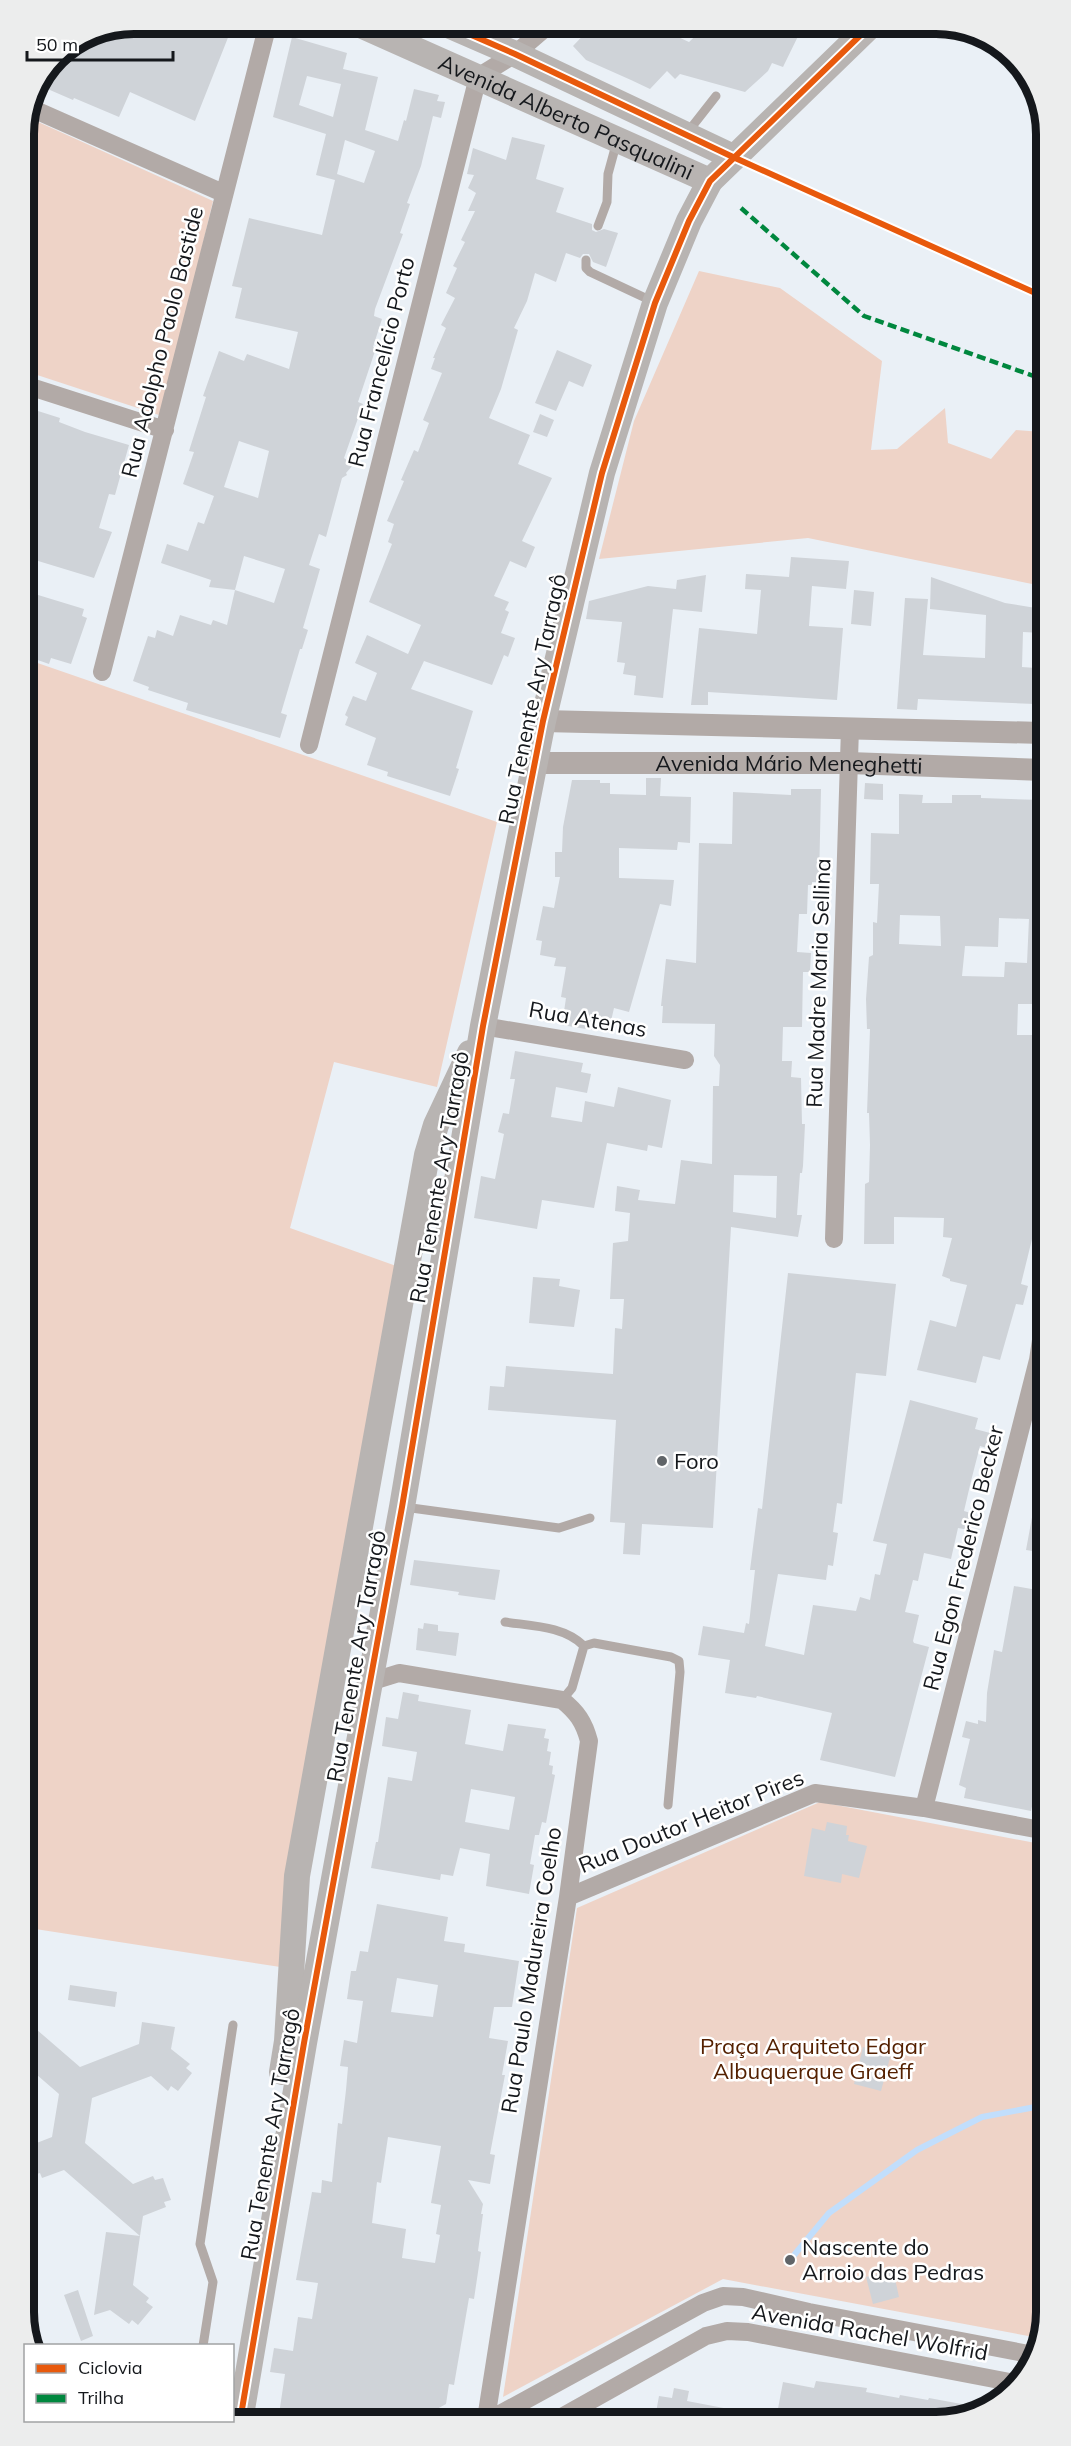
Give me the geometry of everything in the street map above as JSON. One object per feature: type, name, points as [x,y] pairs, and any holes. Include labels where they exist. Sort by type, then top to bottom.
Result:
[{"type":"main road","name":"Avenida Alberto Pasqualini","points":[[381,34],[710,181]]},
{"type":"main road","name":"Avenida Alberto Pasqualini","points":[[470,34],[733,157]]},
{"type":"main road","name":"Rua Tenente Ary Tarragô","points":[[242,2411],[304,2043],[402,1507],[483,1026],[543,721],[602,473],[655,303],[689,221],[710,181],[861,35]]},
{"type":"main road","name":"Rua Tenente Ary Tarragô","points":[[234,2367],[287,2041],[297,1876],[428,1149],[436,1125],[483,1026]]},
{"type":"main road","points":[[428,1149],[442,1142],[452,1143],[458,1148],[461,1156]]},
{"type":"main road","points":[[338,1647],[376,1654]]},
{"type":"main road","points":[[333,1675],[370,1682]]},
{"type":"street","name":"Rua Adolpho Paolo Bastide","points":[[102,672],[265,34]]},
{"type":"street","points":[[478,77],[515,54],[538,34]]},
{"type":"street","name":"Rua Francelício Porto","points":[[309,745],[478,77]]},
{"type":"street","points":[[38,111],[223,193]]},
{"type":"street","points":[[35,388],[165,430]]},
{"type":"street","name":"Avenida Mário Meneghetti","points":[[543,721],[1036,733]]},
{"type":"street","name":"Rua Madre Maria Sellina","points":[[834,1239],[850,728]]},
{"type":"street","name":"Avenida Mário Meneghetti","points":[[535,763],[849,763],[1036,770]]},
{"type":"street","name":"Rua Atenas","points":[[483,1026],[685,1060]]},
{"type":"street","name":"Rua Egon Frederico Becker","points":[[924,1808],[1036,1379]]},
{"type":"street","points":[[376,1654],[399,1673]]},
{"type":"street","points":[[370,1682],[399,1673],[562,1700]]},
{"type":"street","name":"Rua Paulo Madureira Coelho","points":[[487,2411],[589,1741],[585,1724],[562,1700]]},
{"type":"street","name":"Rua Doutor Heitor Pires","points":[[567,1897],[815,1792],[924,1808],[1036,1829]]},
{"type":"street","name":"Avenida Rachel Wolfrid","points":[[505,2411],[704,2303],[723,2296],[743,2297],[808,2312],[1027,2354]]},
{"type":"street","points":[[801,2342],[808,2312]]},
{"type":"street","name":"Avenida Rachel Wolfrid","points":[[571,2412],[706,2336],[727,2331],[748,2332],[1007,2381]]},
{"type":"lane","points":[[686,135],[716,96]]},
{"type":"lane","points":[[598,226],[607,202],[608,174],[618,139]]},
{"type":"lane","points":[[586,260],[586,268],[590,272],[655,303]]},
{"type":"lane","points":[[402,1507],[559,1528],[590,1518]]},
{"type":"lane","points":[[505,1622],[549,1628],[575,1637],[584,1646]]},
{"type":"lane","points":[[584,1646],[594,1642],[671,1657],[679,1661],[680,1672],[668,1805]]},
{"type":"lane","points":[[562,1700],[572,1688],[584,1646]]},
{"type":"lane","points":[[203,2344],[213,2282],[200,2244],[233,2025]]},
{"type":"green space","points":[[36,121],[213,201],[162,416],[35,374]]},
{"type":"green space","points":[[699,271],[780,288],[882,361],[871,450],[897,449],[945,408],[948,443],[991,459],[1016,430],[1036,432],[1036,585],[808,538],[599,559],[634,421]]},
{"type":"green space","points":[[35,662],[497,822],[437,1087],[334,1062],[290,1228],[413,1272],[287,1968],[34,1929]]},
{"type":"green space","name":"Praça Arquiteto Edgar Albuquerque Graeff","points":[[820,1802],[1036,1843],[1036,2311],[1033,2337],[723,2279],[503,2397],[577,1908]]},
{"type":"building","points":[[135,34],[229,34],[195,121],[130,92],[119,117],[74,98],[73,100],[46,88],[69,59],[102,40]]},
{"type":"building","points":[[584,35],[673,35],[689,42],[697,35],[799,35],[783,67],[772,63],[768,71],[745,92],[680,74],[675,79],[667,71],[650,89],[586,60],[573,46]]},
{"type":"building","points":[[292,37],[347,53],[343,69],[378,77],[365,130],[398,141],[414,89],[439,95],[437,101],[445,102],[441,118],[433,116],[421,166],[407,203],[410,204],[400,233],[403,234],[375,309],[374,316],[382,319],[373,347],[376,348],[358,402],[363,404],[344,458],[353,465],[346,473],[347,475],[342,478],[326,537],[319,534],[309,565],[320,569],[303,628],[308,630],[281,713],[287,715],[280,738],[186,710],[188,703],[148,690],[149,687],[133,681],[148,636],[155,638],[157,630],[173,636],[180,615],[211,625],[213,620],[227,625],[235,590],[209,587],[211,580],[161,563],[167,544],[188,551],[198,522],[204,524],[214,496],[183,484],[194,452],[189,451],[206,397],[203,396],[219,351],[244,361],[247,354],[289,369],[298,332],[235,318],[242,288],[232,286],[249,218],[322,235],[335,180],[316,175],[326,134],[273,117]],"holes":[[[307,76],[341,84],[333,117],[299,105]],[[345,140],[375,151],[364,183],[337,174]],[[239,441],[269,451],[258,498],[224,487]],[[244,556],[285,569],[274,603],[235,590]]]},
{"type":"building","points":[[512,137],[545,145],[536,179],[564,188],[556,212],[592,224],[592,230],[596,232],[604,229],[618,233],[606,267],[593,262],[589,254],[583,254],[580,258],[566,253],[556,282],[535,273],[527,301],[514,328],[518,330],[501,389],[489,418],[530,435],[518,464],[552,478],[522,541],[535,547],[526,568],[510,561],[494,596],[509,602],[505,610],[509,612],[501,633],[515,638],[508,657],[504,655],[492,685],[424,661],[411,689],[473,711],[450,796],[387,776],[388,772],[367,765],[376,738],[345,725],[348,717],[345,715],[353,696],[366,701],[377,673],[355,663],[367,635],[408,654],[421,625],[369,602],[392,544],[388,542],[394,524],[387,521],[404,481],[401,480],[414,450],[418,452],[429,423],[423,420],[442,373],[431,369],[435,358],[433,358],[446,328],[441,325],[455,298],[446,293],[457,268],[453,266],[465,242],[461,240],[475,211],[468,211],[476,193],[468,188],[474,175],[467,174],[473,148],[506,160]]},
{"type":"building","points":[[557,350],[592,365],[583,387],[569,381],[556,411],[535,403]]},
{"type":"building","points":[[38,411],[60,418],[59,422],[85,432],[129,445],[115,495],[109,494],[99,528],[112,532],[94,578],[35,560],[36,417]]},
{"type":"building","points":[[540,414],[554,420],[547,437],[533,432]]},
{"type":"building","points":[[791,557],[849,561],[846,589],[812,586],[809,626],[843,628],[837,700],[708,692],[708,705],[691,705],[699,628],[757,634],[761,590],[745,589],[746,574],[789,577]]},
{"type":"building","points":[[706,575],[702,612],[673,609],[663,698],[634,695],[636,676],[623,674],[625,663],[617,662],[622,622],[586,619],[589,601],[648,586],[676,589],[677,580]]},
{"type":"building","points":[[931,577],[1005,603],[1036,608],[1036,633],[1023,632],[1022,667],[1036,668],[1035,704],[918,699],[917,710],[897,709],[905,598],[928,599],[923,655],[985,658],[986,615],[930,609]]},
{"type":"building","points":[[854,590],[874,592],[871,626],[851,624]]},
{"type":"building","points":[[35,594],[84,609],[82,616],[87,618],[71,664],[51,658],[49,664],[35,659],[38,634],[35,633]]},
{"type":"building","points":[[646,778],[661,778],[660,796],[691,797],[690,843],[678,842],[677,850],[619,848],[619,878],[674,880],[671,906],[660,904],[629,1012],[614,1008],[611,1021],[594,1018],[592,1030],[562,1025],[566,998],[561,997],[566,967],[554,966],[556,958],[540,955],[542,941],[536,940],[543,906],[554,908],[560,877],[555,877],[555,852],[562,852],[563,827],[572,780],[600,780],[600,783],[610,783],[610,794],[646,795]]},
{"type":"building","points":[[865,783],[883,784],[883,800],[864,799]]},
{"type":"building","points":[[791,789],[821,789],[819,882],[812,882],[812,885],[808,885],[807,914],[799,914],[797,952],[811,953],[810,972],[803,972],[802,1027],[783,1027],[782,1061],[792,1061],[791,1077],[801,1078],[802,1124],[805,1124],[797,1215],[802,1215],[798,1237],[731,1227],[713,1528],[642,1524],[640,1555],[623,1554],[625,1523],[610,1522],[616,1420],[488,1410],[490,1386],[504,1387],[506,1366],[613,1374],[615,1328],[622,1329],[624,1299],[610,1299],[613,1243],[628,1241],[630,1213],[615,1211],[617,1186],[640,1190],[638,1200],[675,1204],[681,1160],[712,1164],[713,1086],[719,1086],[720,1065],[714,1056],[715,1024],[662,1023],[663,1006],[661,1006],[666,959],[696,963],[699,843],[732,844],[733,792],[791,795]],"holes":[[[734,1175],[777,1176],[776,1218],[733,1212]]]},
{"type":"building","points":[[899,794],[923,795],[922,803],[952,803],[952,795],[1036,800],[1036,1004],[1018,1004],[1017,1035],[1036,1035],[1036,1207],[1033,1207],[1033,1235],[1021,1284],[1028,1286],[1023,1305],[1016,1304],[1000,1360],[983,1356],[976,1383],[917,1370],[930,1320],[956,1327],[967,1285],[950,1281],[942,1276],[952,1238],[943,1237],[944,1218],[894,1217],[894,1244],[864,1244],[865,1184],[869,1182],[870,1145],[869,1113],[867,1113],[870,1029],[867,1029],[866,999],[869,957],[873,955],[873,922],[877,923],[879,884],[870,884],[871,833],[899,834]],"holes":[[[900,915],[940,916],[941,946],[899,944]],[[999,918],[1029,919],[1027,963],[1005,962],[1004,977],[962,976],[965,946],[998,947]]]},
{"type":"building","points":[[515,1051],[583,1063],[581,1072],[591,1074],[587,1093],[556,1087],[551,1117],[582,1122],[585,1101],[614,1107],[618,1087],[671,1100],[662,1148],[648,1145],[647,1151],[607,1143],[594,1208],[542,1200],[537,1229],[474,1218],[481,1176],[495,1179],[504,1134],[498,1132],[503,1113],[509,1114],[515,1079],[510,1079]]},
{"type":"building","points":[[788,1273],[896,1284],[886,1376],[856,1373],[842,1504],[837,1503],[833,1532],[838,1533],[833,1566],[828,1565],[826,1580],[778,1574],[765,1646],[804,1655],[813,1605],[856,1611],[860,1597],[870,1600],[875,1574],[880,1575],[887,1544],[873,1541],[910,1400],[978,1418],[975,1429],[994,1434],[990,1449],[980,1446],[964,1511],[974,1514],[969,1530],[958,1528],[951,1559],[924,1553],[918,1581],[913,1580],[905,1612],[919,1615],[914,1643],[929,1647],[895,1777],[820,1760],[832,1713],[757,1696],[756,1698],[725,1693],[730,1660],[698,1655],[703,1626],[744,1633],[746,1623],[749,1624],[755,1570],[750,1570],[758,1508],[762,1509]]},
{"type":"building","points":[[533,1277],[560,1279],[559,1286],[580,1290],[574,1327],[529,1323]]},
{"type":"building","points":[[1036,1495],[1036,1552],[1026,1550]]},
{"type":"building","points":[[414,1560],[500,1570],[495,1600],[410,1585]]},
{"type":"building","points":[[1014,1586],[1036,1590],[1036,1802],[1033,1802],[1031,1811],[964,1798],[966,1788],[959,1785],[970,1739],[962,1737],[966,1721],[978,1724],[978,1720],[986,1722],[987,1693],[994,1650],[1002,1652]]},
{"type":"building","points":[[424,1623],[438,1625],[438,1631],[459,1633],[456,1656],[416,1650],[418,1628],[423,1629]]},
{"type":"building","points":[[403,1692],[419,1695],[418,1701],[471,1710],[465,1744],[503,1751],[508,1724],[546,1729],[544,1738],[549,1739],[547,1751],[551,1752],[549,1765],[553,1766],[552,1774],[555,1775],[546,1823],[542,1822],[539,1835],[535,1835],[530,1864],[534,1865],[529,1894],[486,1886],[490,1854],[460,1848],[453,1876],[441,1874],[440,1880],[371,1868],[376,1842],[378,1842],[388,1777],[412,1781],[417,1752],[382,1746],[386,1717],[398,1719]],"holes":[[[471,1789],[515,1797],[509,1830],[465,1822]]]},
{"type":"building","points":[[827,1822],[847,1826],[848,1841],[867,1846],[859,1878],[842,1874],[841,1883],[804,1876],[812,1828],[825,1831]]},
{"type":"building","points":[[377,1904],[448,1917],[444,1941],[465,1944],[464,1952],[519,1961],[512,2007],[494,2007],[489,2038],[508,2041],[502,2075],[505,2075],[490,2154],[495,2155],[490,2184],[468,2180],[483,2204],[478,2251],[481,2252],[474,2299],[469,2298],[454,2385],[449,2384],[446,2404],[433,2411],[279,2411],[285,2374],[270,2372],[274,2348],[293,2351],[298,2317],[312,2319],[318,2283],[296,2280],[312,2192],[321,2193],[322,2180],[332,2182],[338,2123],[342,2124],[348,2067],[340,2066],[344,2040],[357,2043],[363,2001],[347,1999],[351,1971],[356,1971],[360,1951],[368,1952]],"holes":[[[397,1978],[438,1985],[433,2017],[391,2012]],[[388,2137],[441,2146],[431,2203],[441,2205],[436,2234],[440,2235],[435,2263],[402,2258],[406,2229],[372,2223],[377,2182],[381,2183]]]},
{"type":"building","points":[[70,1985],[117,1992],[115,2007],[68,2000]]},
{"type":"building","points":[[142,2022],[175,2027],[171,2049],[190,2064],[186,2068],[192,2073],[178,2091],[171,2086],[168,2091],[151,2076],[92,2098],[85,2143],[133,2184],[153,2176],[155,2180],[163,2178],[171,2200],[164,2202],[166,2207],[143,2216],[140,2236],[64,2170],[42,2178],[40,2173],[34,2175],[34,2144],[52,2137],[59,2094],[34,2072],[34,2027],[80,2067],[139,2044]]},
{"type":"building","points":[[863,2047],[891,2054],[881,2091],[854,2084]]},
{"type":"building","points":[[106,2232],[140,2236],[133,2285],[149,2298],[146,2302],[153,2307],[138,2325],[132,2320],[129,2324],[110,2310],[94,2315]]},
{"type":"building","points":[[893,2270],[899,2297],[873,2304],[866,2277]]},
{"type":"building","points":[[78,2290],[93,2336],[81,2341],[64,2295]]},
{"type":"building","points":[[816,2381],[867,2388],[866,2392],[899,2398],[900,2395],[928,2400],[929,2398],[970,2406],[936,2412],[777,2412],[783,2382],[814,2388]]},
{"type":"building","points":[[674,2388],[689,2391],[687,2401],[734,2412],[656,2412],[659,2396],[672,2398]]},
{"type":"waterway","points":[[790,2260],[829,2213],[917,2150],[982,2117],[1036,2107]]},
{"type":"marked path","points":[[741,208],[864,316],[1036,377]]},
{"type":"cycle path","points":[[470,34],[733,157],[1036,293]]},
{"type":"cycle path","points":[[242,2411],[304,2043],[402,1507],[483,1026],[543,721],[602,473],[655,303],[689,221],[710,181],[861,35]]},
{"type":"place","name":"Foro","points":[[662,1461]]},
{"type":"place","name":"Nascente do Arroio das Pedras","points":[[790,2260]]}]
